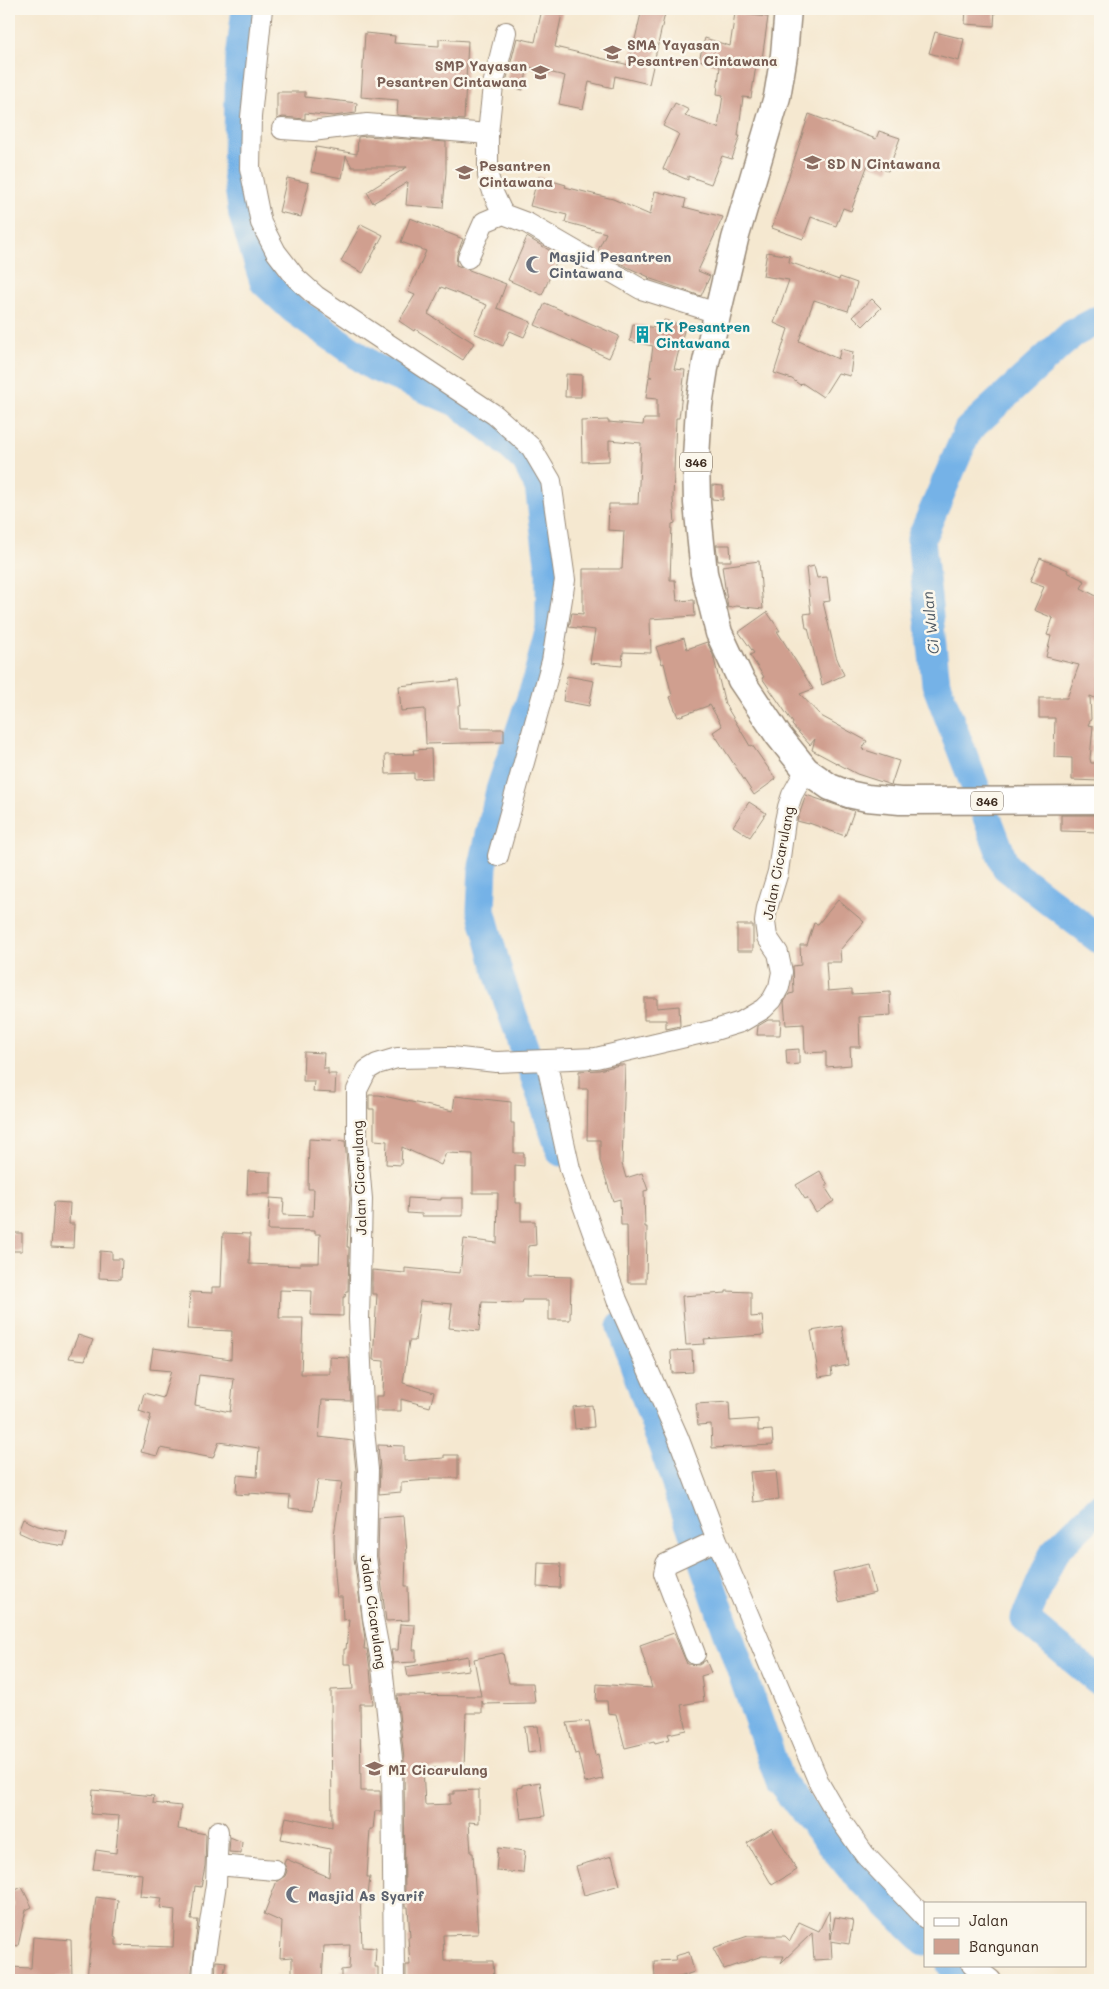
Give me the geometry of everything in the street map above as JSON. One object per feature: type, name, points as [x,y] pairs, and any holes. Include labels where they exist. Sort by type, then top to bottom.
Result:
[{"type":"main road","name":"346","points":[[788,9],[784,55],[777,98],[735,239],[717,313],[699,406],[696,458],[698,521],[704,573],[719,633],[741,680],[778,735],[806,770],[830,787],[848,794],[867,798],[900,801],[1100,800]]},
{"type":"street","points":[[262,9],[251,117],[250,168],[261,223],[276,252],[296,278],[316,296],[495,415],[531,447],[551,481],[565,580],[552,661],[498,856]]},
{"type":"street","points":[[503,214],[488,176],[488,134],[493,85],[506,32]]},
{"type":"street","points":[[282,129],[312,131],[367,124],[488,134]]},
{"type":"street","points":[[468,258],[484,222],[503,214],[527,223],[641,289],[717,313]]},
{"type":"street","name":"Jalan Cicarulang","points":[[394,1980],[392,1759],[382,1666],[373,1618],[366,1557],[368,1486],[360,1319],[362,1199],[356,1142],[357,1090],[367,1070],[377,1064],[397,1058],[451,1057],[496,1062],[596,1058],[715,1030],[741,1022],[763,1009],[772,1000],[779,987],[782,972],[778,954],[767,936],[765,922],[778,872],[784,821],[792,795],[806,770]]},
{"type":"street","points":[[540,1060],[570,1169],[617,1300],[678,1437],[710,1544],[820,1785],[864,1855],[924,1917]]},
{"type":"street","points":[[695,1654],[664,1573],[666,1564],[710,1544]]},
{"type":"street","points":[[203,1980],[216,1884],[218,1832]]},
{"type":"street","points":[[217,1865],[275,1870]]},
{"type":"street","points":[[973,1966],[991,1980]]},
{"type":"building","points":[[542,9],[563,9],[555,47],[629,65],[642,9],[666,9],[649,84],[615,76],[613,88],[589,82],[583,109],[559,104],[565,76],[528,67],[523,90],[505,86],[517,38],[535,42]]},
{"type":"building","points":[[966,9],[995,9],[994,26],[965,24]]},
{"type":"building","points":[[735,13],[768,17],[762,59],[757,59],[751,98],[743,97],[738,136],[740,136],[732,159],[722,156],[711,184],[688,176],[688,180],[663,169],[679,134],[663,126],[675,103],[689,110],[685,116],[718,128],[723,95],[717,94],[720,66],[699,60],[705,38],[730,46]]},
{"type":"building","points":[[935,32],[964,39],[959,61],[929,53]]},
{"type":"building","points":[[365,33],[395,36],[394,43],[439,46],[439,39],[468,41],[464,120],[397,115],[398,100],[361,97]]},
{"type":"building","points":[[277,92],[305,92],[305,97],[357,103],[356,113],[334,116],[305,113],[305,119],[283,117],[277,119]]},
{"type":"building","points":[[809,114],[876,139],[879,131],[900,138],[888,171],[868,164],[851,211],[843,208],[836,226],[811,217],[803,239],[772,228]]},
{"type":"building","points":[[367,136],[446,142],[443,208],[406,205],[408,182],[373,203],[367,192],[407,167],[352,167],[346,156],[342,178],[311,172],[316,147],[357,154],[358,137]]},
{"type":"building","points":[[538,177],[566,185],[565,187],[613,199],[650,215],[655,191],[686,199],[684,207],[723,217],[698,271],[710,276],[701,296],[648,278],[598,250],[606,233],[565,222],[567,215],[530,206]]},
{"type":"building","points":[[287,178],[309,183],[301,217],[279,212]]},
{"type":"building","points":[[410,218],[463,239],[457,254],[456,265],[506,284],[497,308],[531,322],[524,337],[510,331],[503,346],[474,333],[487,305],[441,287],[428,314],[474,343],[463,360],[399,321],[415,295],[408,292],[426,251],[401,242]]},
{"type":"building","points":[[361,224],[383,235],[363,273],[341,261]]},
{"type":"building","name":"Masjid Pesantren Cintawana","points":[[527,237],[559,256],[542,295],[508,280]]},
{"type":"building","points":[[767,252],[790,256],[789,262],[839,280],[840,277],[857,283],[848,311],[814,300],[799,341],[838,359],[841,349],[853,352],[850,376],[838,373],[823,397],[802,383],[800,385],[792,379],[774,373],[788,329],[774,323],[789,280],[763,276]]},
{"type":"building","points":[[872,299],[881,308],[863,326],[853,316]]},
{"type":"building","points":[[545,303],[619,336],[609,358],[535,325]]},
{"type":"building","points":[[664,320],[685,327],[674,369],[685,370],[679,418],[676,418],[673,499],[675,523],[672,524],[670,580],[675,580],[677,601],[694,600],[695,616],[650,619],[651,653],[623,652],[622,666],[590,663],[595,630],[569,627],[572,613],[583,614],[583,569],[622,569],[624,531],[608,530],[609,504],[638,504],[641,443],[609,440],[609,461],[582,462],[581,421],[608,420],[608,422],[643,425],[644,419],[657,419],[657,399],[646,398],[649,377],[652,377],[649,376],[653,346],[630,341],[633,324],[661,329]]},
{"type":"building","points":[[566,374],[582,375],[581,397],[565,397]]},
{"type":"building","points":[[712,485],[723,486],[723,500],[712,499]]},
{"type":"building","points":[[716,545],[730,545],[731,561],[718,561]]},
{"type":"building","points":[[1040,558],[1068,570],[1067,572],[1085,581],[1081,588],[1100,598],[1100,700],[1090,696],[1091,719],[1088,725],[1093,726],[1090,759],[1091,763],[1100,763],[1100,781],[1072,780],[1072,758],[1054,757],[1055,718],[1039,718],[1039,698],[1067,698],[1079,665],[1046,657],[1051,636],[1047,635],[1053,618],[1034,610],[1044,587],[1030,582]]},
{"type":"building","points":[[759,561],[763,609],[736,606],[728,608],[722,566]]},
{"type":"building","points":[[814,566],[817,578],[827,577],[830,601],[823,602],[836,656],[844,675],[822,685],[808,628],[806,628],[804,614],[811,613],[806,568]]},
{"type":"building","points":[[767,612],[813,689],[800,694],[821,716],[867,741],[862,749],[899,761],[891,785],[857,774],[812,750],[815,739],[810,745],[792,725],[793,723],[762,678],[764,677],[750,655],[754,653],[739,632]]},
{"type":"building","points":[[684,638],[687,649],[707,642],[713,655],[725,704],[750,746],[752,745],[776,779],[754,795],[713,732],[722,726],[710,705],[678,717],[670,697],[672,696],[664,663],[662,664],[656,647]]},
{"type":"building","points":[[567,676],[594,681],[589,706],[563,701]]},
{"type":"building","points":[[458,680],[461,705],[458,705],[459,729],[504,729],[504,742],[426,744],[425,709],[401,711],[399,686]]},
{"type":"building","points":[[431,749],[432,778],[414,779],[414,773],[386,774],[385,755],[414,754],[413,750]]},
{"type":"building","points":[[806,795],[854,811],[845,836],[809,823],[797,821]]},
{"type":"building","points":[[749,802],[766,813],[750,837],[733,826]]},
{"type":"building","points":[[1061,815],[1100,815],[1100,832],[1061,831]]},
{"type":"building","points":[[838,900],[864,922],[840,950],[841,962],[826,962],[828,991],[852,989],[852,994],[890,992],[891,1015],[859,1017],[860,1047],[850,1047],[851,1065],[826,1067],[826,1052],[805,1053],[804,1024],[786,1025],[784,1002],[789,994],[794,993],[793,966],[801,965],[800,945],[807,945],[814,923],[818,924]]},
{"type":"building","points":[[737,925],[753,925],[753,951],[737,951]]},
{"type":"building","points":[[644,998],[657,998],[657,1008],[679,1006],[680,1026],[666,1029],[666,1020],[644,1020]]},
{"type":"building","points":[[768,1020],[781,1020],[780,1035],[757,1035],[758,1026]]},
{"type":"building","points":[[799,1049],[799,1064],[787,1065],[786,1050]]},
{"type":"building","points":[[304,1052],[324,1053],[323,1068],[328,1068],[328,1074],[336,1074],[335,1093],[313,1092],[314,1081],[303,1081]]},
{"type":"building","points":[[625,1065],[622,1164],[626,1178],[642,1173],[648,1190],[644,1191],[645,1227],[647,1227],[646,1283],[628,1283],[627,1225],[621,1225],[620,1199],[613,1201],[600,1161],[600,1140],[587,1140],[588,1089],[579,1089],[579,1071],[599,1070]]},
{"type":"building","points":[[369,1095],[379,1095],[453,1111],[455,1096],[511,1102],[511,1123],[514,1123],[514,1153],[524,1153],[524,1166],[515,1165],[515,1203],[521,1203],[521,1221],[535,1221],[536,1245],[528,1246],[527,1276],[571,1277],[570,1320],[549,1320],[549,1300],[523,1300],[522,1303],[482,1302],[479,1331],[449,1328],[452,1304],[420,1301],[415,1341],[409,1341],[403,1383],[434,1392],[430,1407],[401,1399],[401,1411],[376,1411],[376,1396],[383,1396],[384,1361],[373,1360],[377,1294],[372,1294],[372,1270],[405,1273],[405,1268],[460,1273],[464,1239],[497,1243],[498,1193],[473,1193],[473,1154],[446,1153],[441,1165],[402,1147],[401,1165],[386,1164],[387,1141],[374,1140],[374,1109],[369,1109]]},
{"type":"building","points":[[309,1139],[345,1141],[350,1199],[347,1247],[349,1247],[348,1291],[346,1291],[345,1297],[343,1297],[343,1316],[311,1315],[312,1291],[280,1290],[279,1318],[303,1318],[301,1374],[330,1374],[330,1357],[349,1358],[351,1401],[322,1400],[319,1437],[353,1441],[356,1470],[354,1558],[365,1639],[364,1649],[367,1649],[373,1704],[360,1704],[361,1791],[380,1791],[381,1811],[375,1811],[373,1829],[370,1829],[367,1877],[370,1877],[368,1896],[360,1895],[362,1947],[376,1948],[375,1967],[378,1967],[378,1980],[341,1978],[341,1970],[349,1969],[350,1945],[324,1946],[322,1980],[292,1979],[292,1957],[280,1958],[282,1922],[264,1914],[277,1881],[285,1876],[287,1871],[284,1863],[286,1859],[329,1877],[330,1849],[281,1839],[286,1817],[332,1827],[331,1690],[353,1689],[351,1664],[344,1664],[344,1649],[346,1649],[349,1619],[343,1620],[342,1597],[337,1597],[335,1574],[334,1535],[342,1482],[318,1480],[313,1511],[289,1508],[290,1496],[236,1494],[237,1475],[257,1477],[259,1448],[219,1442],[213,1458],[160,1448],[157,1456],[141,1452],[151,1415],[139,1411],[144,1393],[163,1398],[171,1371],[150,1369],[153,1348],[231,1359],[232,1331],[187,1329],[190,1292],[212,1293],[212,1287],[221,1287],[223,1233],[250,1234],[249,1264],[300,1266],[300,1263],[319,1263],[320,1234],[315,1234],[315,1231],[268,1230],[270,1198],[284,1199],[283,1215],[313,1216],[314,1189],[308,1189]],"holes":[[[199,1375],[234,1379],[230,1412],[195,1405]]]},
{"type":"building","points":[[248,1171],[271,1172],[271,1194],[247,1194]]},
{"type":"building","points":[[820,1171],[828,1185],[825,1187],[834,1201],[816,1213],[796,1185]]},
{"type":"building","points":[[408,1198],[441,1200],[441,1198],[463,1198],[463,1216],[422,1216],[422,1214],[407,1213]]},
{"type":"building","points":[[54,1202],[70,1203],[69,1224],[74,1224],[73,1248],[51,1247]]},
{"type":"building","points":[[9,1233],[22,1233],[22,1251],[9,1251]]},
{"type":"building","points":[[100,1251],[112,1252],[112,1259],[122,1259],[121,1279],[99,1278]]},
{"type":"building","points":[[726,1291],[751,1292],[751,1317],[762,1316],[764,1335],[704,1339],[705,1344],[686,1345],[682,1296],[726,1293]]},
{"type":"building","points":[[842,1326],[848,1365],[831,1368],[832,1375],[819,1377],[811,1331]]},
{"type":"building","points":[[78,1335],[93,1340],[85,1360],[69,1358]]},
{"type":"building","points":[[692,1350],[693,1372],[672,1373],[671,1351]]},
{"type":"building","points":[[729,1402],[730,1421],[758,1419],[758,1431],[772,1430],[773,1445],[712,1448],[711,1424],[698,1425],[696,1404]]},
{"type":"building","points":[[592,1405],[594,1427],[575,1429],[573,1407]]},
{"type":"building","points":[[378,1445],[404,1446],[404,1461],[444,1458],[444,1455],[458,1455],[458,1478],[429,1478],[430,1480],[401,1482],[401,1492],[379,1494]]},
{"type":"building","points":[[776,1470],[779,1499],[753,1502],[750,1472]]},
{"type":"building","points":[[404,1516],[407,1553],[405,1586],[408,1586],[409,1620],[386,1621],[378,1556],[379,1518]]},
{"type":"building","points":[[23,1519],[38,1526],[67,1532],[64,1546],[40,1542],[18,1532]]},
{"type":"building","points":[[538,1563],[561,1564],[560,1588],[537,1587]]},
{"type":"building","points":[[868,1564],[875,1593],[839,1602],[833,1572]]},
{"type":"building","points":[[400,1624],[415,1625],[413,1650],[416,1650],[416,1662],[393,1663],[391,1650],[398,1650]]},
{"type":"building","points":[[674,1633],[687,1664],[699,1665],[706,1660],[711,1673],[701,1676],[704,1701],[681,1705],[687,1730],[668,1734],[670,1739],[625,1748],[616,1714],[608,1713],[607,1701],[596,1701],[597,1684],[652,1688],[640,1645]]},
{"type":"building","points":[[503,1653],[509,1683],[533,1683],[535,1703],[483,1704],[482,1701],[482,1713],[466,1713],[464,1768],[423,1768],[425,1805],[450,1804],[450,1794],[454,1794],[454,1791],[479,1790],[479,1823],[469,1822],[471,1853],[473,1853],[478,1934],[443,1935],[444,1961],[493,1961],[494,1980],[454,1980],[454,1977],[406,1980],[406,1965],[410,1965],[408,1937],[410,1937],[408,1907],[405,1907],[404,1759],[397,1695],[481,1696],[474,1659]]},
{"type":"building","points":[[468,1656],[469,1670],[408,1677],[406,1667]]},
{"type":"building","points":[[589,1721],[595,1755],[598,1754],[603,1779],[585,1783],[578,1753],[575,1754],[567,1723]]},
{"type":"building","points":[[538,1726],[541,1751],[528,1753],[525,1727]]},
{"type":"building","points":[[540,1782],[545,1816],[521,1819],[517,1788],[522,1787],[522,1785]]},
{"type":"building","points":[[93,1790],[154,1796],[153,1803],[181,1806],[178,1829],[206,1834],[205,1866],[201,1887],[195,1886],[191,1920],[198,1920],[191,1980],[105,1980],[87,1977],[96,1897],[118,1900],[114,1937],[116,1938],[116,1945],[173,1947],[175,1910],[160,1908],[162,1898],[140,1896],[142,1874],[93,1869],[96,1850],[116,1853],[119,1816],[91,1814]]},
{"type":"building","points":[[772,1828],[797,1870],[772,1885],[747,1843]]},
{"type":"building","points":[[230,1837],[242,1842],[241,1853],[229,1852]]},
{"type":"building","points":[[498,1848],[525,1851],[523,1873],[496,1871]]},
{"type":"building","points":[[612,1856],[620,1885],[584,1895],[576,1866]]},
{"type":"building","points":[[22,1887],[32,1907],[26,1910],[18,1946],[9,1944],[14,1904],[9,1893]]},
{"type":"building","points":[[829,1911],[831,1939],[835,1917],[853,1920],[849,1944],[831,1941],[832,1959],[814,1960],[812,1933],[781,1963],[784,1956],[762,1956],[724,1969],[713,1948],[748,1936],[785,1936],[790,1941],[799,1922],[819,1931]]},
{"type":"building","points":[[33,1937],[71,1940],[72,1977],[56,1977],[56,1980],[9,1980],[9,1967],[31,1968]]},
{"type":"building","points":[[689,1952],[694,1972],[680,1977],[655,1979],[654,1961],[676,1960],[675,1956]]},
{"type":"building","points":[[216,1961],[226,1962],[223,1980],[215,1980]]},
{"type":"waterway","points":[[246,9],[240,58],[237,174],[243,215],[264,282],[293,309],[374,367],[456,402],[497,433],[526,461],[539,487],[550,570],[550,628],[535,686],[500,790],[483,866],[481,910],[499,976],[561,1152]]},
{"type":"waterway","name":"Ci Wulan","points":[[1100,319],[1072,334],[968,430],[921,539],[936,684],[1006,867],[1100,940]]},
{"type":"waterway","points":[[621,1327],[780,1782],[853,1871],[924,1940]]},
{"type":"waterway","name":"Ci Wulan","points":[[1100,1507],[1054,1552],[1025,1619],[1100,1682]]},
{"type":"waterway","points":[[952,1966],[966,1980]]},
{"type":"place","name":"SMA Yayasan Pesantren Cintawana","points":[[613,52]]},
{"type":"place","name":"SMP Yayasan Pesantren Cintawana","points":[[541,73]]},
{"type":"place","name":"SD N Cintawana","points":[[813,163]]},
{"type":"place","name":"Pesantren Cintawana","points":[[465,173]]},
{"type":"place","name":"Masjid Pesantren Cintawana","points":[[535,264]]},
{"type":"place","name":"TK Pesantren Cintawana","points":[[642,334]]},
{"type":"place","name":"MI Cicarulang","points":[[374,1769]]},
{"type":"place","name":"Masjid As Syarif","points":[[294,1895]]}]
